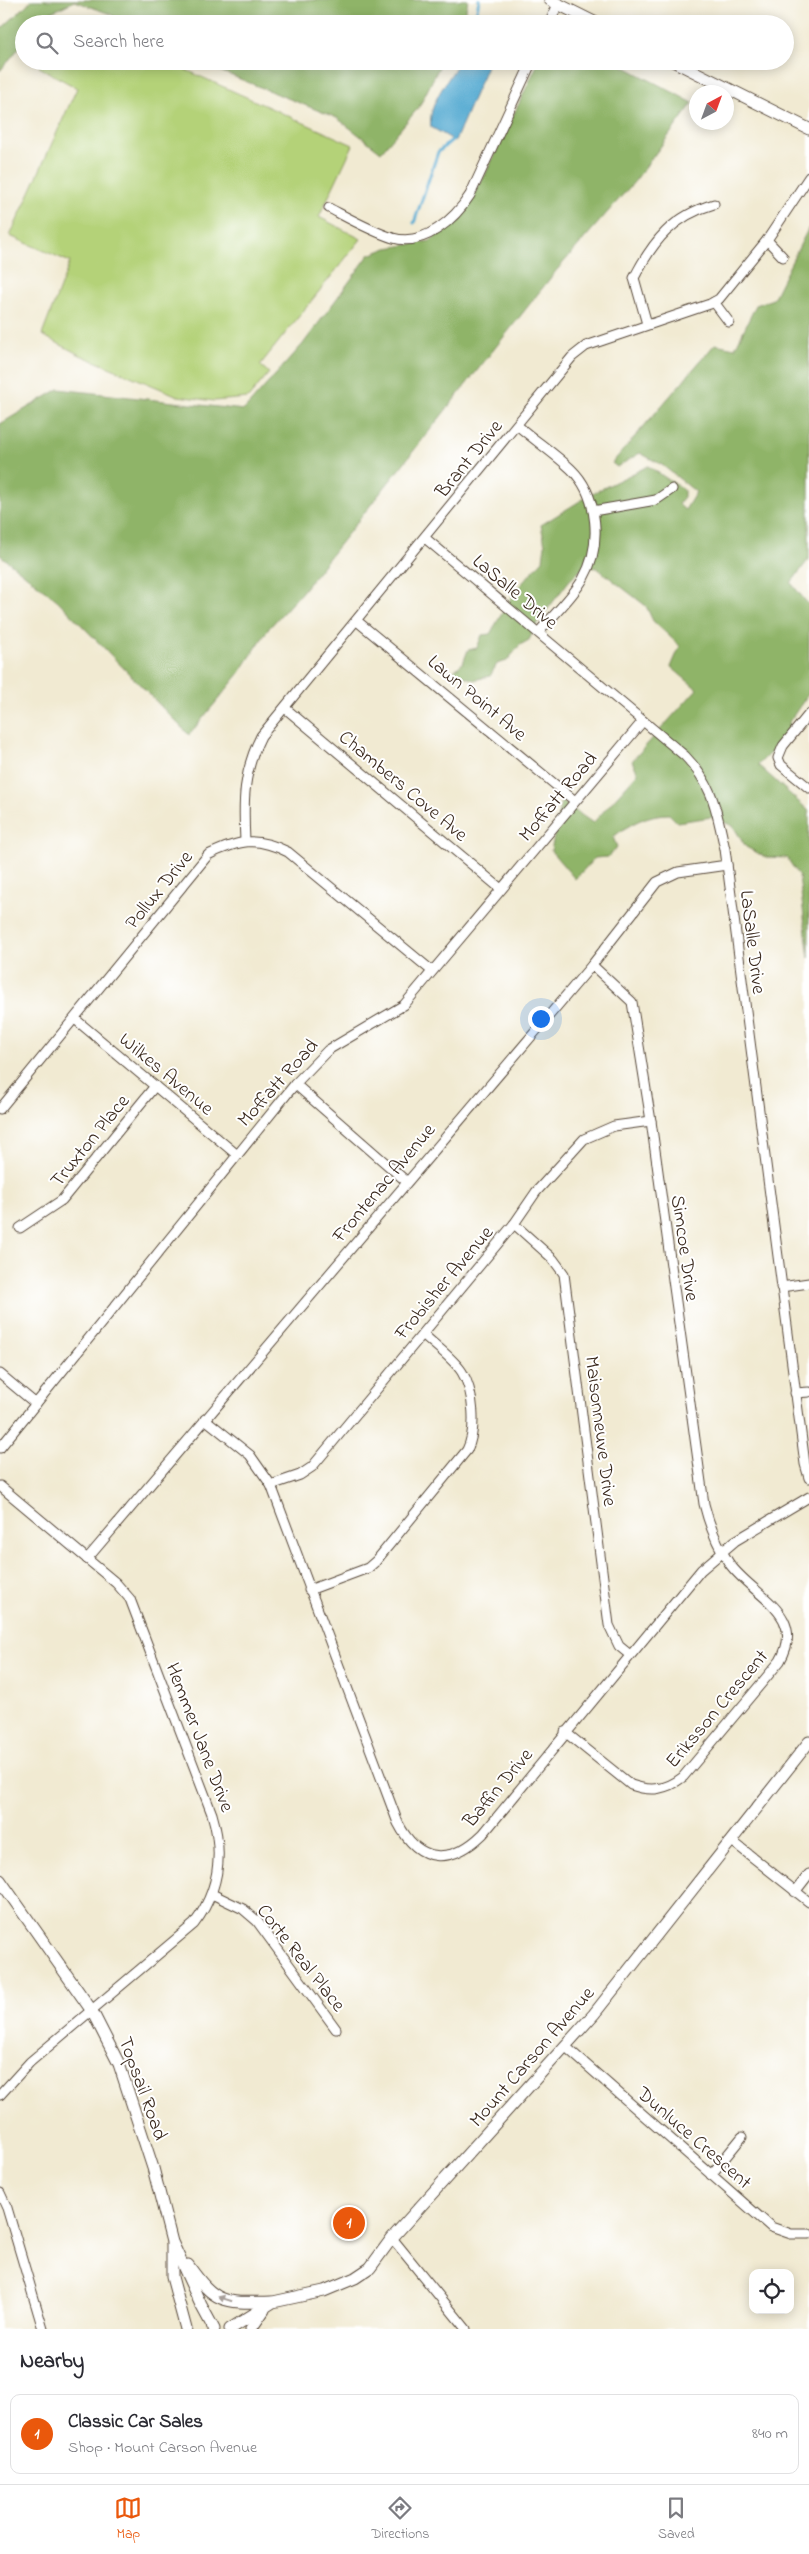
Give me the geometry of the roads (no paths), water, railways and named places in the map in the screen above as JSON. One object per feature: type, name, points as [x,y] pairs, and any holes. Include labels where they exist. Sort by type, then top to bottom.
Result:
[{"type":"main road","points":[[554,2],[580,15]]},
{"type":"main road","points":[[691,70],[809,128]]},
{"type":"main road","name":"Mount Carson Avenue","points":[[230,2329],[273,2302],[324,2291],[355,2278],[370,2268],[392,2238],[566,2047],[809,1742]]},
{"type":"main road","name":"Topsail Road","points":[[0,1880],[92,2011],[119,2064],[132,2100],[172,2242],[214,2329]]},
{"type":"main road","points":[[172,2242],[201,2283],[222,2300],[241,2303],[273,2302]]},
{"type":"main road","points":[[172,2242],[172,2277],[186,2329]]},
{"type":"main road","points":[[251,2329],[259,2315],[273,2302]]},
{"type":"street","points":[[551,15],[554,2]]},
{"type":"street","points":[[330,208],[395,238],[420,236],[445,225],[459,213],[470,196],[528,70]]},
{"type":"street","points":[[729,322],[714,302],[767,240],[809,178]]},
{"type":"street","points":[[647,324],[634,278],[643,260],[674,222],[693,210],[714,204]]},
{"type":"street","points":[[767,240],[783,257]]},
{"type":"street","name":"Brant Drive","points":[[245,841],[243,800],[251,757],[261,736],[572,357],[586,346],[714,302]]},
{"type":"street","points":[[517,425],[572,470],[584,486],[594,511],[596,536],[592,559],[583,580],[538,632]]},
{"type":"street","points":[[594,511],[656,500],[672,489]]},
{"type":"street","name":"LaSalle Drive","points":[[425,538],[695,766],[709,787],[725,849],[795,1394],[805,1464],[809,1478]]},
{"type":"street","name":"Lawn Point Ave","points":[[357,621],[575,801]]},
{"type":"street","name":"Chambers Cove Ave","points":[[285,708],[501,889]]},
{"type":"street","points":[[809,714],[783,746],[778,758],[781,765],[809,788]]},
{"type":"street","name":"Moffatt Road","points":[[0,1448],[236,1154],[295,1084],[328,1050],[398,1010],[643,721]]},
{"type":"street","name":"Pollux Drive","points":[[0,1109],[208,855],[229,845],[245,841],[271,844],[288,852],[432,971]]},
{"type":"street","name":"Frontenac Avenue","points":[[87,1559],[406,1181],[592,965],[657,882],[678,872],[726,865]]},
{"type":"street","name":"Simcoe Drive","points":[[592,965],[632,1002],[651,1121],[704,1504],[722,1551]]},
{"type":"street","name":"Wilkes Avenue","points":[[75,1019],[236,1154]]},
{"type":"street","points":[[295,1084],[406,1181]]},
{"type":"street","name":"Truxton Place","points":[[20,1228],[62,1200],[155,1086]]},
{"type":"street","name":"Frobisher Avenue","points":[[271,1485],[300,1475],[312,1467],[514,1224],[536,1192],[584,1139],[614,1126],[651,1121]]},
{"type":"street","name":"Maisonneuve Drive","points":[[514,1224],[553,1259],[564,1274],[609,1625],[619,1646],[630,1655]]},
{"type":"street","points":[[781,1287],[809,1283]]},
{"type":"street","points":[[309,1590],[368,1568],[467,1450],[472,1440],[473,1412],[468,1385],[461,1371],[423,1334]]},
{"type":"street","points":[[0,1374],[36,1404]]},
{"type":"street","points":[[795,1394],[809,1392]]},
{"type":"street","name":"Baffin Drive","points":[[205,1420],[250,1455],[271,1485],[398,1823],[412,1846],[439,1857],[464,1850],[473,1844],[701,1570],[722,1551],[809,1497]]},
{"type":"street","name":"Hemmer Jane Drive","points":[[0,1486],[121,1588],[130,1599],[212,1814],[218,1835],[219,1856],[212,1894],[199,1917],[188,1931],[30,2062],[0,2094]]},
{"type":"street","name":"Eriksson Crescent","points":[[566,1732],[621,1778],[642,1789],[664,1788],[683,1777],[780,1661],[788,1641],[784,1618],[778,1608],[740,1576],[722,1551]]},
{"type":"street","points":[[732,1841],[809,1902]]},
{"type":"street","points":[[795,1892],[809,1874]]},
{"type":"street","name":"Corte Real Place","points":[[212,1894],[243,1909],[257,1921],[336,2030]]},
{"type":"street","name":"Dunluce Crescent","points":[[566,2047],[771,2227],[791,2234],[809,2234]]},
{"type":"street","points":[[711,2175],[742,2136]]},
{"type":"street","points":[[0,2193],[43,2329]]},
{"type":"street","points":[[392,2238],[466,2329]]},
{"type":"water","points":[[454,70],[485,70],[455,141],[431,127],[432,111],[439,94]]},
{"type":"waterway","points":[[476,15],[479,0]]},
{"type":"waterway","points":[[414,223],[438,152],[453,139]]},
{"type":"place","name":"Classic Car Sales","points":[[349,2223]]}]
